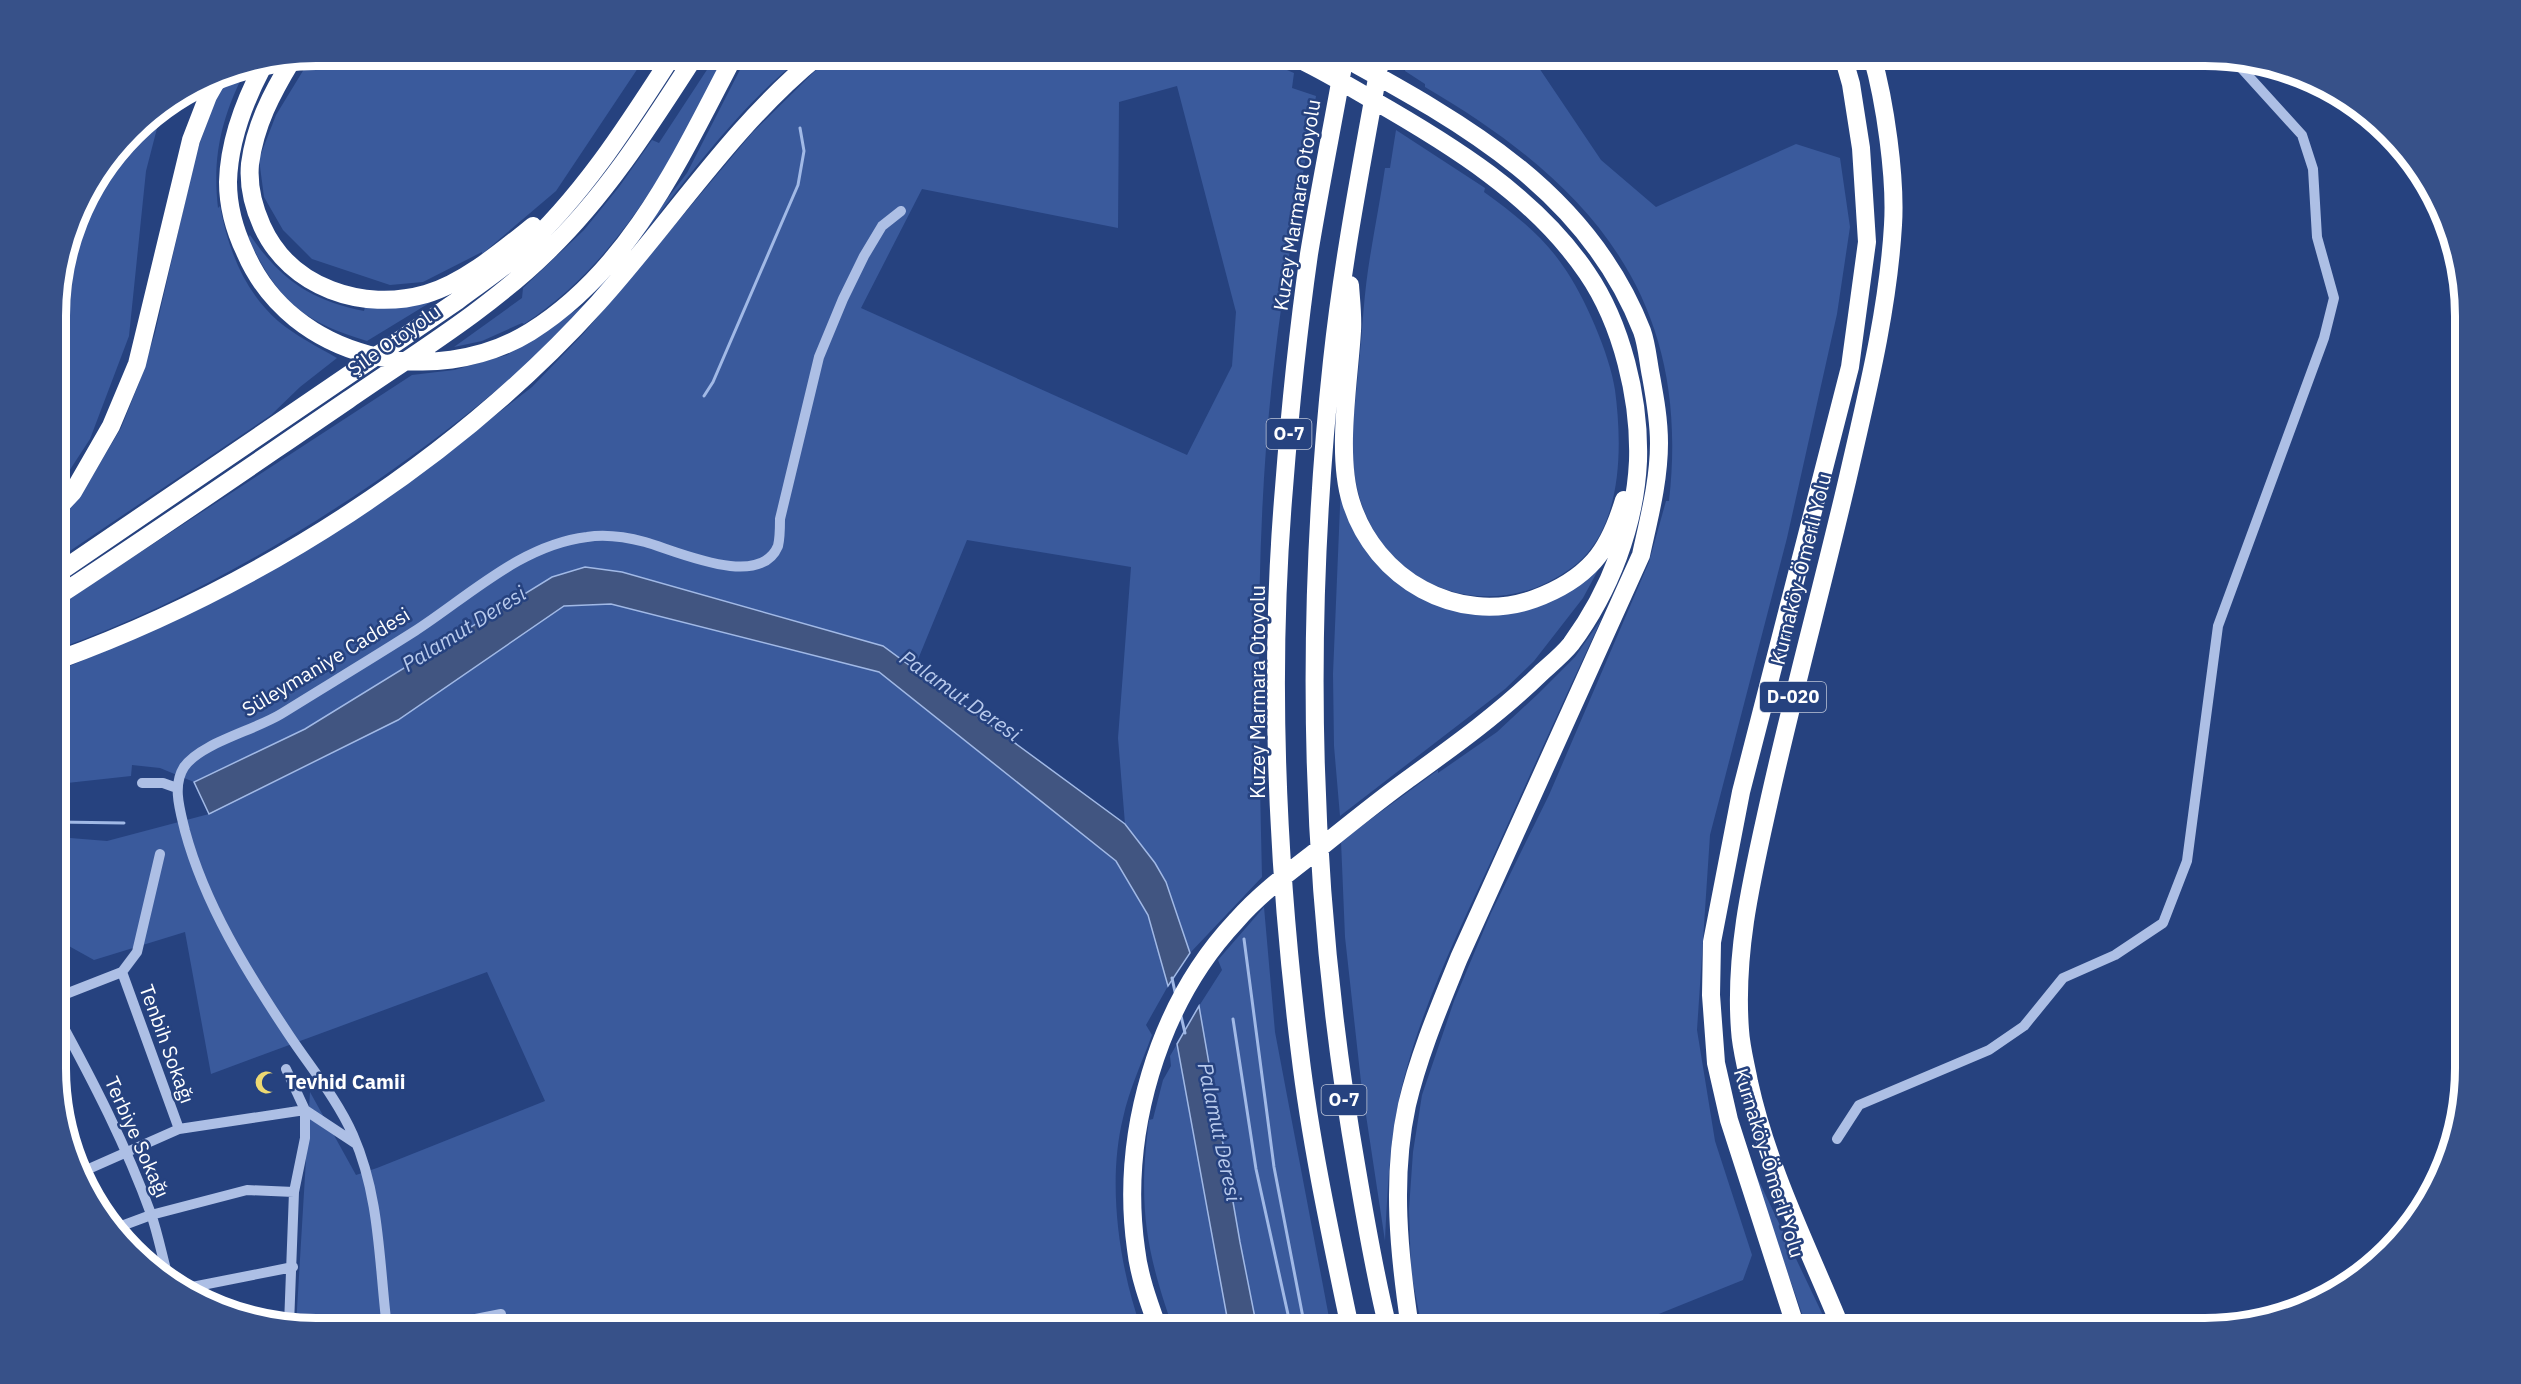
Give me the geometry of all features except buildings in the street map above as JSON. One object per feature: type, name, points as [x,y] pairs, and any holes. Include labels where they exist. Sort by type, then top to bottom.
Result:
[{"type":"highway","name":"Şile Otoyolu","points":[[66,568],[447,307],[519,255],[571,201],[617,142],[666,66]]},
{"type":"highway","name":"Şile Otoyolu","points":[[66,591],[361,391],[520,278],[557,242],[616,173],[647,131],[689,66]]},
{"type":"highway","points":[[260,73],[241,114],[232,145],[228,183],[230,202],[240,240],[258,279],[291,315],[329,342],[351,350],[408,363],[455,360],[494,349],[527,334],[583,290],[633,234],[679,161],[729,66]]},
{"type":"highway","points":[[66,657],[130,631],[225,585],[277,556],[370,499],[464,428],[543,361],[625,271],[749,121],[780,88],[806,66]]},
{"type":"highway","points":[[1155,1318],[1136,1251],[1132,1206],[1135,1147],[1144,1098],[1157,1050],[1185,992],[1212,948],[1260,896],[1355,819],[1460,742],[1521,692],[1570,646],[1597,603],[1614,566],[1631,518],[1637,478],[1639,440],[1637,408],[1624,358],[1605,304],[1587,272],[1551,229],[1518,198],[1474,163],[1403,117],[1312,66]]},
{"type":"highway","name":"Kuzey Marmara Otoyolu","points":[[1341,66],[1309,254],[1296,362],[1283,491],[1277,646],[1285,906],[1300,1056],[1327,1220],[1348,1318]]},
{"type":"highway","points":[[1360,66],[1413,96],[1494,149],[1532,177],[1571,215],[1615,273],[1643,333],[1656,402],[1659,442],[1656,487],[1641,555],[1459,958],[1432,1025],[1407,1105],[1398,1169],[1399,1239],[1409,1318]]},
{"type":"highway","name":"O-7","points":[[1379,66],[1350,227],[1332,361],[1321,498],[1314,631],[1321,869],[1340,1075],[1376,1281],[1385,1318]]},
{"type":"highway","name":"Kurnaköy-Ömerli Yolu","points":[[1794,1318],[1729,1120],[1716,1063],[1711,995],[1712,942],[1741,792],[1850,368],[1866,242],[1861,148],[1846,66]]},
{"type":"highway","name":"Kurnaköy-Ömerli Yolu","points":[[1837,1318],[1780,1188],[1762,1131],[1740,1032],[1739,980],[1744,912],[1794,689],[1835,532],[1872,374],[1886,288],[1893,222],[1890,160],[1884,113],[1874,66]]},
{"type":"highway","points":[[287,68],[270,96],[255,134],[250,166],[250,190],[256,212],[275,249],[299,274],[326,289],[356,298],[388,302],[428,294],[472,272],[540,220],[617,142]]},
{"type":"highway","points":[[66,499],[73,492],[111,426],[137,364],[191,140],[212,89]]},
{"type":"highway","points":[[1350,227],[1353,328],[1345,400],[1345,458],[1351,501],[1360,523],[1376,550],[1399,576],[1419,590],[1460,605],[1480,608],[1501,608],[1524,603],[1565,586],[1594,560],[1618,519],[1639,440]]},
{"type":"street","points":[[1837,1139],[1859,1106],[1989,1050],[2024,1026],[2062,978],[2115,955],[2163,923],[2187,861],[2218,626],[2324,338],[2334,298],[2317,237],[2313,169],[2302,135],[2242,69]]},
{"type":"street","name":"Süleymaniye Caddesi","points":[[177,788],[181,771],[195,754],[266,723],[418,629],[528,555],[557,542],[589,536],[618,536],[730,567],[750,568],[764,561],[778,546],[780,519],[819,357],[870,246],[882,226],[902,211]]},
{"type":"street","points":[[142,783],[163,783],[177,788],[188,839],[226,935],[288,1034],[322,1082],[355,1143],[378,1220],[380,1270],[386,1318]]},
{"type":"street","points":[[66,994],[122,972],[137,952],[160,854]]},
{"type":"street","name":"Tenbih Sokağı","points":[[122,972],[179,1129]]},
{"type":"street","name":"Terbiye Sokağı","points":[[66,1031],[98,1089],[125,1152],[151,1215],[166,1267]]},
{"type":"street","points":[[286,1069],[305,1110],[305,1138],[294,1192],[290,1316]]},
{"type":"street","points":[[88,1169],[179,1129],[305,1110],[355,1143]]},
{"type":"street","points":[[122,1226],[151,1215],[247,1190],[294,1192]]},
{"type":"street","points":[[195,1286],[293,1267]]},
{"type":"street","points":[[481,1318],[501,1314],[498,1318]]},
{"type":"shaded area","points":[[639,66],[556,191],[482,254],[482,252],[423,282],[390,285],[312,259],[283,230],[264,197],[259,159],[276,115],[305,67]]},
{"type":"shaded area","points":[[709,66],[720,66],[686,131],[642,204],[589,270],[558,299],[524,324],[482,341],[454,347],[522,298],[523,288],[584,230],[619,187],[652,140],[659,143]]},
{"type":"shaded area","points":[[742,66],[792,66],[743,112],[716,143],[588,301],[687,173]]},
{"type":"shaded area","points":[[821,66],[1278,66],[1294,73],[1292,88],[1316,96],[1279,323],[1268,421],[1259,616],[1262,877],[1190,953],[1166,882],[1155,863],[1125,824],[1118,738],[1131,567],[967,540],[914,669],[883,646],[622,572],[585,567],[305,729],[194,782],[160,768],[132,765],[131,776],[66,783],[66,668],[177,620],[283,564],[415,477],[532,387],[584,333],[752,133]],"holes":[[[1177,86],[1236,312],[1232,366],[1187,455],[861,308],[922,189],[1118,228],[1119,102]]]},
{"type":"shaded area","points":[[1406,66],[1538,66],[1601,160],[1656,207],[1796,144],[1840,158],[1850,227],[1837,314],[1787,538],[1710,835],[1697,1030],[1715,1141],[1752,1255],[1743,1280],[1649,1318],[1420,1318],[1411,1272],[1409,1209],[1413,1152],[1422,1095],[1454,1001],[1491,913],[1549,795],[1649,562],[1666,501],[1669,501],[1672,429],[1664,364],[1646,306],[1618,254],[1581,207],[1536,164],[1484,124],[1425,87],[1425,84],[1405,71]]},
{"type":"shaded area","points":[[242,78],[225,120],[216,171],[218,208],[220,206],[239,268],[256,296],[278,321],[337,358],[300,387],[271,415],[66,554],[66,512],[90,480],[121,428],[139,383],[155,333],[196,154],[222,85]]},
{"type":"shaded area","points":[[159,122],[146,171],[129,336],[90,439],[66,476],[66,341],[76,247],[85,221],[108,177],[139,139]]},
{"type":"shaded area","points":[[1396,130],[1485,188],[1484,192],[1537,235],[1571,278],[1595,326],[1608,360],[1615,390],[1619,433],[1617,478],[1613,501],[1596,541],[1583,558],[1560,575],[1535,588],[1503,595],[1473,596],[1444,589],[1418,576],[1395,558],[1377,535],[1363,508],[1353,464],[1354,412],[1368,270],[1385,168],[1390,168]]},
{"type":"shaded area","points":[[250,235],[285,276],[298,286],[328,301],[364,311],[365,307],[431,302],[367,341],[344,333],[324,325],[293,305],[269,277],[248,237]]},
{"type":"shaded area","points":[[587,303],[538,353],[486,399],[375,482],[299,531],[221,576],[141,615],[66,646],[66,601],[412,375],[454,370],[507,355]]},
{"type":"shaded area","points":[[1341,483],[1376,560],[1482,614],[1604,559],[1583,598],[1534,661],[1505,689],[1340,816],[1334,746],[1333,674]]},
{"type":"shaded area","points":[[611,604],[879,672],[1116,861],[1148,915],[1168,986],[1146,1025],[1152,1035],[1132,1087],[1118,1143],[1116,1197],[1121,1251],[1138,1318],[297,1317],[310,1092],[356,1175],[545,1101],[487,972],[211,1074],[185,932],[94,960],[66,944],[66,838],[107,841],[209,814],[398,720],[564,606]]},
{"type":"shaded area","points":[[1602,618],[1457,936],[1414,1043],[1396,1113],[1385,1241],[1361,1082],[1345,937],[1341,841],[1438,770],[1438,773],[1497,732],[1575,657]]},
{"type":"shaded area","points":[[1264,907],[1275,1032],[1329,1318],[1255,1318],[1199,1006],[1222,970],[1218,960]]},
{"type":"shaded area","points":[[1177,1044],[1227,1318],[1169,1318],[1150,1249],[1144,1201],[1149,1120],[1153,1119],[1163,1080],[1171,1066],[1170,1056]]},
{"type":"shaded area","points":[[1747,1156],[1824,1318],[1804,1318]]},
{"type":"water","points":[[585,567],[622,572],[883,646],[1125,824],[1155,863],[1166,882],[1190,953],[1168,986],[1148,915],[1116,861],[879,672],[611,604],[564,606],[398,720],[209,814],[194,782],[305,729],[552,577]]},
{"type":"water","points":[[1199,1006],[1255,1318],[1227,1318],[1177,1044]]},
{"type":"waterway","points":[[704,396],[713,382],[798,185],[804,151],[800,128]]},
{"type":"waterway","name":"Palamut Deresi","points":[[66,822],[124,823]]},
{"type":"waterway","points":[[1244,939],[1274,1167],[1303,1318]]},
{"type":"waterway","name":"Palamut Deresi","points":[[1172,978],[1175,992]]},
{"type":"waterway","name":"Palamut Deresi","points":[[1181,1016],[1185,1033]]},
{"type":"waterway","points":[[1233,1019],[1256,1169],[1289,1318]]},
{"type":"place","name":"Tevhid Camii","points":[[267,1082]]}]
